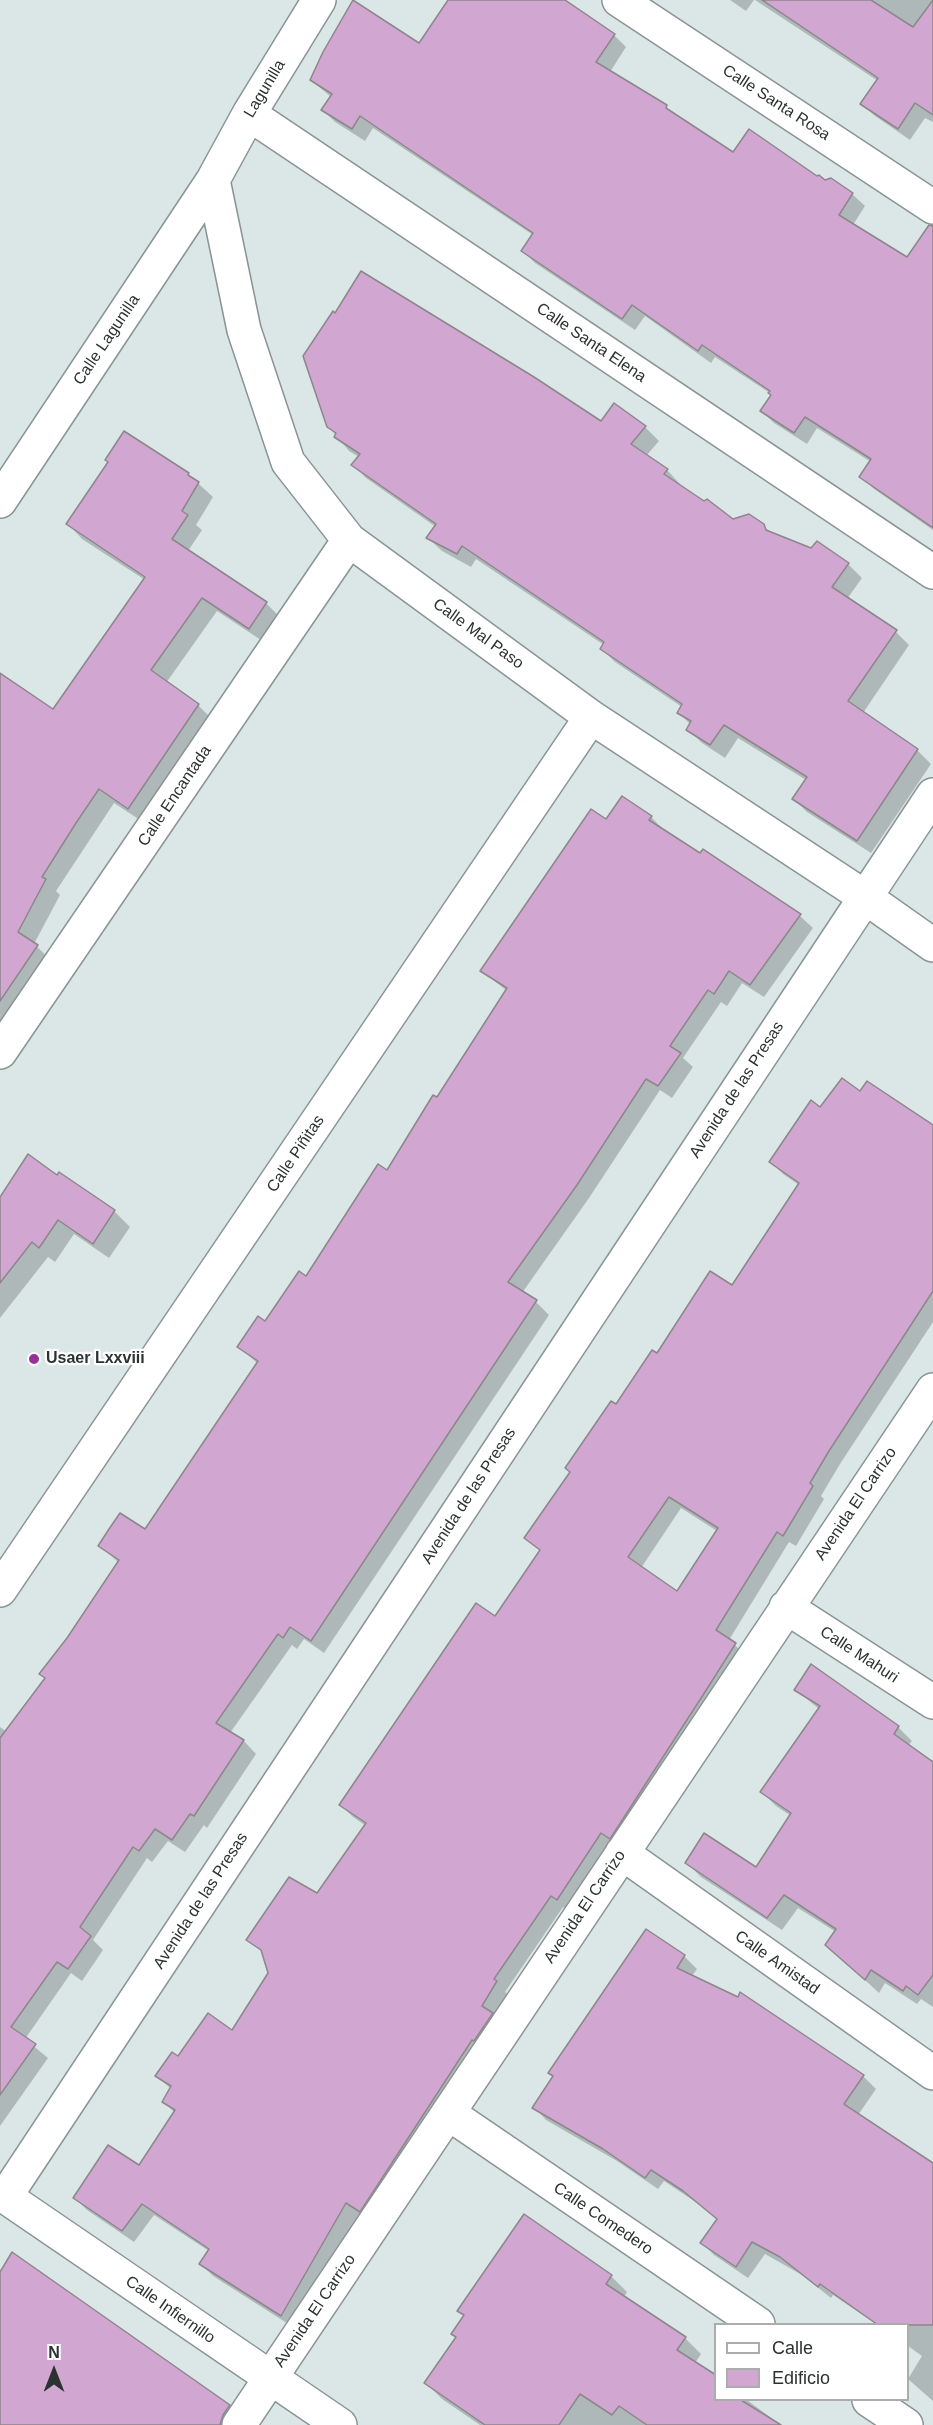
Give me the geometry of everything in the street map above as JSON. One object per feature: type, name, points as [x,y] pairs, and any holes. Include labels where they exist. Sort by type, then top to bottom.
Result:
[{"type":"street","name":"Lagunilla","points":[[213,180],[249,114],[319,0]]},
{"type":"street","name":"Calle Santa Rosa","points":[[619,0],[933,207]]},
{"type":"street","name":"Calle Santa Elena","points":[[249,114],[933,572]]},
{"type":"street","name":"Calle Lagunilla","points":[[0,501],[213,180]]},
{"type":"street","name":"Calle Mal Paso","points":[[213,180],[244,330],[288,462],[349,540],[591,717],[865,897],[933,945]]},
{"type":"street","name":"Calle Encantada","points":[[0,1052],[349,540]]},
{"type":"street","name":"Calle Piñitas","points":[[0,1590],[591,717]]},
{"type":"street","name":"Avenida de las Presas","points":[[3,2195],[933,795]]},
{"type":"street","name":"Avenida El Carrizo","points":[[239,2425],[933,1390]]},
{"type":"street","name":"Calle Mahuri","points":[[786,1607],[933,1702]]},
{"type":"street","name":"Calle Amistad","points":[[622,1852],[933,2073]]},
{"type":"street","name":"Calle Comedero","points":[[448,2113],[755,2323]]},
{"type":"street","name":"Calle Infiernillo","points":[[3,2195],[340,2425]]},
{"type":"street","points":[[870,2401],[906,2425]]},
{"type":"building","points":[[353,0],[419,43],[448,0],[565,0],[615,34],[596,62],[667,105],[666,108],[733,152],[749,129],[817,176],[825,180],[831,178],[853,193],[839,215],[907,257],[929,225],[933,226],[933,528],[859,477],[871,459],[805,417],[794,433],[760,411],[771,395],[768,393],[770,391],[702,345],[698,351],[632,305],[622,319],[521,251],[533,233],[360,116],[352,129],[321,110],[332,94],[310,80],[323,52]]},
{"type":"building","points":[[762,0],[871,0],[913,27],[933,0],[933,115],[915,103],[898,129],[860,104],[878,78]]},
{"type":"building","points":[[361,271],[534,377],[601,421],[614,403],[646,426],[631,444],[668,469],[664,474],[704,501],[707,499],[733,519],[749,514],[764,524],[766,530],[811,548],[817,541],[849,563],[832,587],[897,630],[848,701],[918,749],[857,841],[792,799],[807,777],[724,725],[710,745],[686,730],[691,721],[677,713],[682,704],[600,649],[604,642],[462,546],[457,554],[426,538],[436,524],[351,465],[360,454],[334,437],[336,433],[327,427],[303,356],[333,311],[335,313]]},
{"type":"building","points":[[124,431],[189,473],[188,475],[199,482],[182,511],[188,515],[172,539],[267,602],[249,629],[202,598],[151,670],[199,704],[128,809],[99,789],[76,823],[42,877],[46,879],[18,932],[38,945],[0,1001],[0,673],[53,709],[145,577],[66,524],[108,462],[105,460]]},
{"type":"building","points":[[622,796],[652,816],[649,820],[700,853],[703,849],[801,914],[750,985],[729,971],[714,994],[708,990],[670,1046],[681,1053],[658,1086],[646,1079],[577,1185],[508,1282],[537,1300],[311,1641],[290,1627],[283,1638],[278,1634],[216,1723],[244,1740],[194,1816],[190,1814],[172,1840],[155,1829],[139,1851],[133,1847],[80,1927],[91,1936],[68,1969],[57,1962],[11,2027],[36,2044],[0,2095],[0,1738],[45,1678],[39,1674],[67,1638],[119,1560],[98,1546],[109,1529],[120,1513],[145,1529],[258,1361],[237,1347],[258,1316],[265,1321],[299,1271],[306,1276],[378,1164],[387,1170],[433,1095],[437,1097],[507,988],[480,971],[591,809],[606,819]]},
{"type":"building","points":[[842,1078],[860,1091],[867,1081],[933,1125],[933,1291],[829,1451],[810,1483],[813,1486],[783,1536],[777,1532],[716,1630],[736,1643],[705,1692],[610,1839],[601,1833],[557,1900],[551,1896],[494,1979],[497,1981],[482,2006],[493,2013],[474,2041],[472,2040],[360,2212],[346,2203],[281,2316],[199,2264],[209,2249],[142,2204],[122,2231],[73,2198],[108,2145],[139,2165],[175,2110],[162,2102],[171,2086],[155,2076],[172,2052],[178,2056],[208,2013],[232,2030],[268,1973],[261,1950],[246,1940],[289,1877],[317,1893],[366,1823],[339,1805],[476,1603],[495,1616],[540,1550],[524,1538],[570,1472],[565,1468],[611,1401],[616,1404],[652,1350],[657,1353],[710,1271],[732,1285],[799,1183],[769,1162],[811,1100],[820,1107]],"holes":[[[669,1497],[718,1528],[677,1591],[628,1557]]]},
{"type":"building","points":[[28,1154],[57,1175],[59,1172],[115,1210],[93,1244],[58,1220],[39,1248],[32,1242],[0,1283],[0,1197]]},
{"type":"building","points":[[811,1664],[899,1726],[894,1734],[933,1762],[933,1975],[918,1995],[906,1986],[903,1991],[871,1970],[865,1980],[825,1945],[836,1929],[784,1895],[767,1918],[685,1863],[704,1833],[756,1867],[791,1813],[760,1792],[820,1706],[794,1690]]},
{"type":"building","points":[[646,1929],[685,1955],[677,1968],[738,1997],[740,1992],[864,2075],[844,2104],[933,2163],[933,2325],[875,2323],[820,2284],[818,2287],[780,2257],[752,2242],[736,2267],[700,2243],[717,2219],[683,2191],[651,2170],[645,2178],[603,2149],[532,2108],[553,2076],[548,2073]]},
{"type":"building","points":[[524,2214],[612,2275],[606,2284],[686,2337],[677,2350],[714,2374],[714,2401],[743,2401],[781,2425],[647,2425],[619,2406],[612,2415],[580,2394],[559,2425],[485,2425],[424,2383],[456,2337],[451,2334],[464,2315],[457,2311]]},
{"type":"building","points":[[12,2252],[230,2405],[220,2425],[0,2425],[0,2272]]},
{"type":"place","name":"Usaer Lxxviii","points":[[34,1359]]}]
